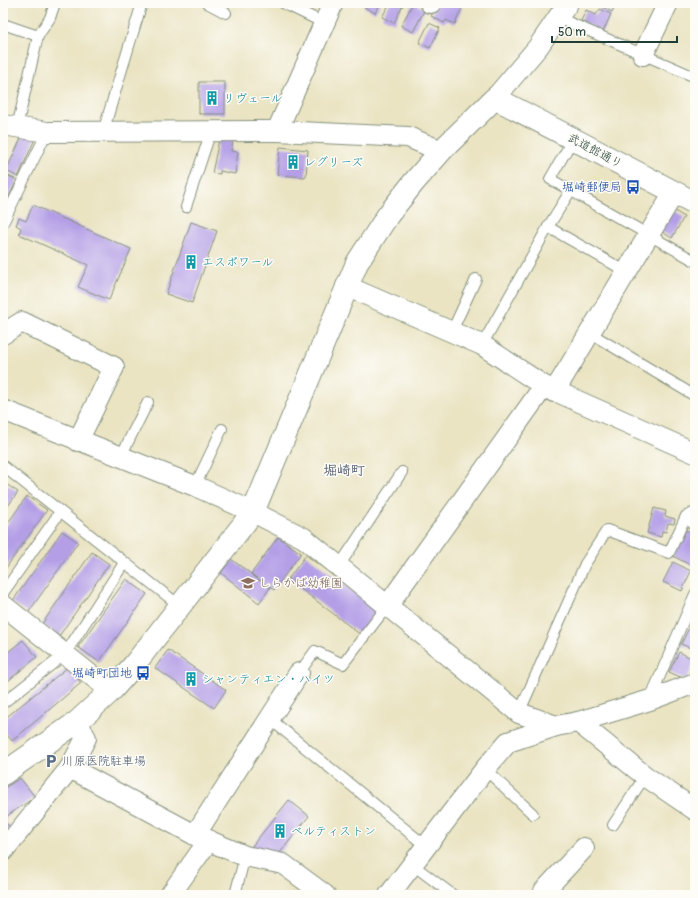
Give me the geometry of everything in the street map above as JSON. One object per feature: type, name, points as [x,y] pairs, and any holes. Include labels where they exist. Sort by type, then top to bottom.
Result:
[{"type":"street","points":[[277,131],[333,3]]},
{"type":"street","points":[[643,55],[668,3]]},
{"type":"street","points":[[3,774],[77,722],[111,691],[134,666],[253,512],[346,286],[357,263],[388,216],[441,151],[520,70],[564,10]]},
{"type":"street","name":"武道館通り","points":[[494,98],[695,203]]},
{"type":"street","points":[[10,126],[47,132],[277,131],[408,137],[441,151]]},
{"type":"street","points":[[388,605],[590,333],[674,193]]},
{"type":"street","points":[[346,286],[451,333],[482,345],[549,389],[695,453]]},
{"type":"street","points":[[3,334],[22,322],[114,367],[78,441]]},
{"type":"street","points":[[3,410],[120,458],[195,486],[253,512],[304,538],[519,713],[556,726]]},
{"type":"street","points":[[3,605],[111,691]]},
{"type":"street","points":[[170,895],[270,719],[299,672]]},
{"type":"street","points":[[508,742],[556,726],[578,722],[650,700],[695,683]]},
{"type":"street","points":[[390,895],[508,742],[519,713]]},
{"type":"street","points":[[3,851],[70,768],[86,738],[77,722]]},
{"type":"street","points":[[578,722],[645,776],[695,810]]},
{"type":"street","points":[[70,768],[202,837],[245,856],[283,864],[325,895]]},
{"type":"street","points":[[549,895],[544,891],[584,848]]},
{"type":"lane","points":[[10,126],[38,36],[50,18],[55,3]]},
{"type":"lane","points":[[102,132],[142,3]]},
{"type":"lane","points":[[207,3],[226,13]]},
{"type":"lane","points":[[283,3],[324,23]]},
{"type":"lane","points":[[564,10],[643,55],[695,77]]},
{"type":"lane","points":[[3,24],[38,36]]},
{"type":"lane","points":[[186,207],[212,131]]},
{"type":"lane","points":[[3,223],[47,132]]},
{"type":"lane","points":[[573,139],[550,179],[695,261]]},
{"type":"lane","points":[[482,345],[548,227],[571,190]]},
{"type":"lane","points":[[548,227],[627,272]]},
{"type":"lane","points":[[451,333],[476,279]]},
{"type":"lane","points":[[590,333],[695,396]]},
{"type":"lane","points":[[120,458],[148,402]]},
{"type":"lane","points":[[195,486],[222,429]]},
{"type":"lane","points":[[3,466],[180,606]]},
{"type":"lane","points":[[339,566],[402,472]]},
{"type":"lane","points":[[3,593],[60,512]]},
{"type":"lane","points":[[519,713],[585,564],[607,530],[669,554],[686,516],[695,517]]},
{"type":"lane","points":[[3,703],[65,654],[124,563]]},
{"type":"lane","points":[[650,700],[695,594]]},
{"type":"lane","points":[[299,672],[315,651],[343,664],[388,605]]},
{"type":"lane","points":[[270,719],[427,847]]},
{"type":"lane","points":[[486,769],[533,814]]},
{"type":"lane","points":[[613,825],[645,776]]},
{"type":"lane","points":[[235,895],[245,856]]},
{"type":"lane","points":[[413,865],[453,895]]},
{"type":"building","points":[[366,3],[381,3],[375,13],[364,7]]},
{"type":"building","points":[[390,3],[404,3],[394,23],[382,17]]},
{"type":"building","points":[[413,3],[425,9],[413,32],[401,26]]},
{"type":"building","points":[[438,3],[451,3],[462,8],[455,24],[446,20],[444,23],[431,16]]},
{"type":"building","points":[[602,3],[616,3],[612,12],[600,6]]},
{"type":"building","points":[[600,9],[611,14],[603,32],[581,21],[586,10],[596,15]]},
{"type":"building","points":[[429,23],[440,28],[430,48],[419,43]]},
{"type":"building","name":"リヴェール","points":[[199,82],[225,82],[225,114],[199,114]]},
{"type":"building","points":[[23,134],[35,139],[18,177],[6,171]]},
{"type":"building","points":[[220,135],[234,138],[231,151],[238,152],[235,174],[220,171],[220,174],[212,173]]},
{"type":"building","name":"レグリーズ","points":[[280,147],[308,150],[306,177],[277,175]]},
{"type":"building","points":[[4,174],[17,180],[4,207],[3,206]]},
{"type":"building","points":[[33,205],[131,249],[109,300],[78,287],[88,265],[19,234],[21,228],[16,225],[19,218],[26,221]]},
{"type":"building","points":[[672,209],[684,217],[672,238],[659,230]]},
{"type":"building","name":"エスポワール","points":[[191,222],[217,231],[192,303],[166,294]]},
{"type":"building","points":[[3,482],[18,492],[3,513]]},
{"type":"building","points":[[27,496],[47,510],[3,572],[3,530]]},
{"type":"building","points":[[654,508],[666,511],[665,516],[675,519],[674,524],[668,523],[666,532],[662,531],[661,537],[647,533]]},
{"type":"building","points":[[686,530],[695,534],[695,560],[692,566],[673,556]]},
{"type":"building","points":[[62,531],[78,542],[28,613],[12,602]]},
{"type":"building","points":[[278,537],[301,553],[274,590],[251,574]]},
{"type":"building","points":[[92,552],[109,564],[59,636],[42,624]]},
{"type":"building","points":[[306,555],[379,611],[361,635],[288,579]]},
{"type":"building","points":[[231,559],[270,588],[259,603],[221,573]]},
{"type":"building","points":[[673,562],[691,571],[682,591],[663,582]]},
{"type":"building","points":[[126,579],[147,594],[99,662],[78,647]]},
{"type":"building","points":[[689,628],[695,630],[695,650],[681,644]]},
{"type":"building","points":[[23,640],[37,657],[3,685],[3,656]]},
{"type":"building","name":"シャンティエン・ハイツ","points":[[168,650],[226,690],[214,708],[155,668]]},
{"type":"building","points":[[679,652],[695,660],[687,680],[669,672]]},
{"type":"building","points":[[68,667],[81,683],[12,741],[3,730],[3,720]]},
{"type":"building","points":[[20,778],[35,797],[7,816],[5,822],[11,828],[6,834],[3,831],[3,789]]},
{"type":"building","name":"ベルティストン","points":[[289,800],[309,816],[276,858],[265,849],[261,854],[252,846]]},
{"type":"place","name":"リヴェール","points":[[212,98]]},
{"type":"place","name":"レグリーズ","points":[[293,162]]},
{"type":"place","name":"堀崎郵便局","points":[[633,187]]},
{"type":"place","name":"エスポワール","points":[[191,262]]},
{"type":"place","name":"しらかば幼稚園","points":[[248,583]]},
{"type":"place","name":"堀崎町団地","points":[[143,673]]},
{"type":"place","name":"シャンティエン・ハイツ","points":[[191,679]]},
{"type":"place","name":"川原医院駐車場","points":[[51,761]]},
{"type":"place","name":"ベルティストン","points":[[280,831]]},
{"type":"district","name":"堀崎町","points":[[344,470]]}]
